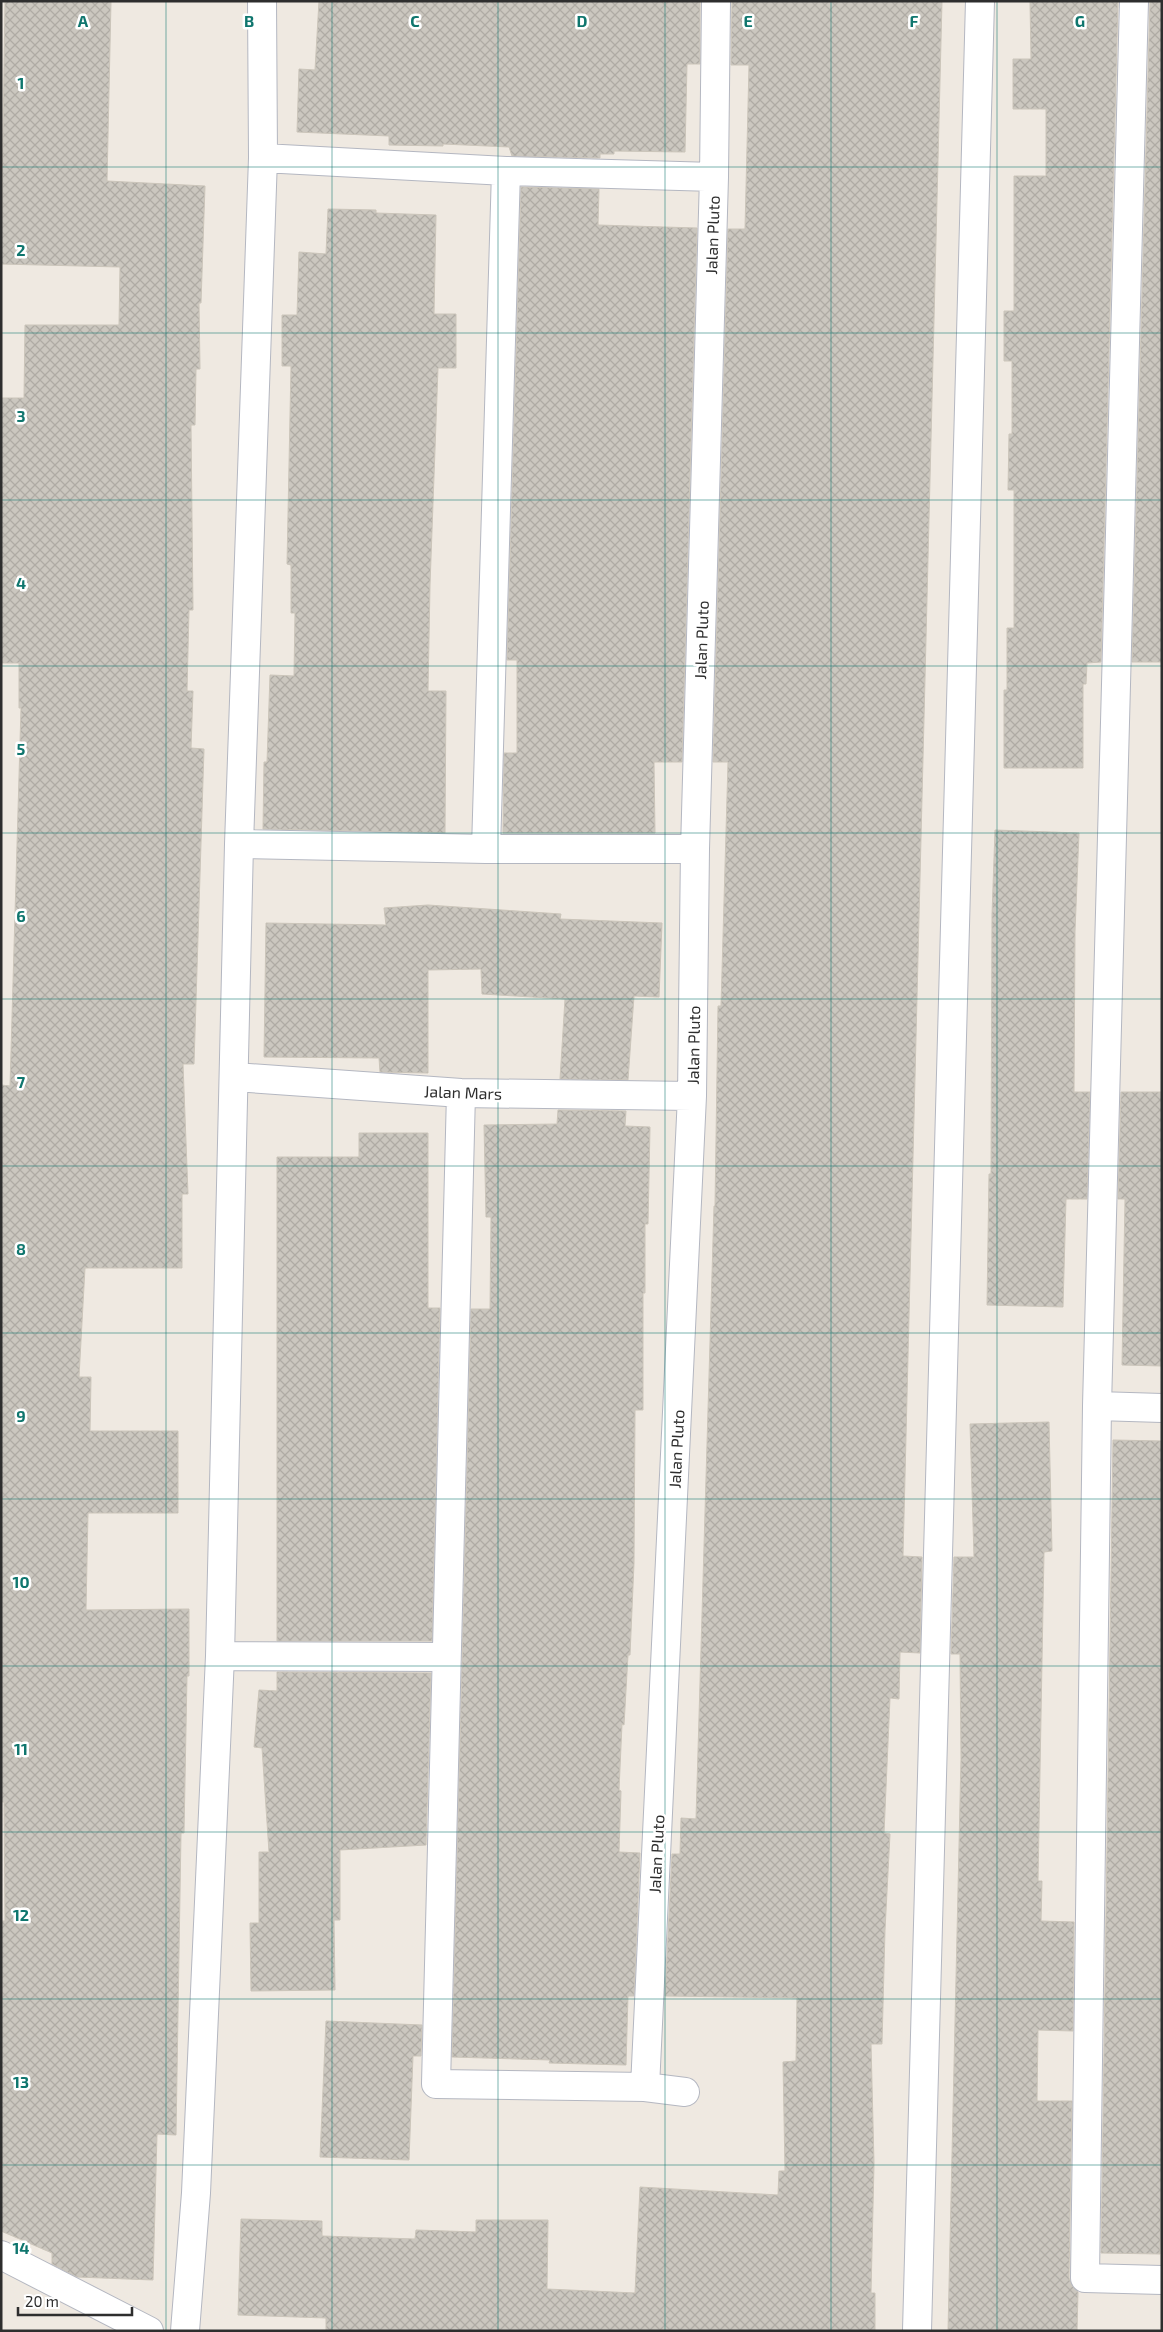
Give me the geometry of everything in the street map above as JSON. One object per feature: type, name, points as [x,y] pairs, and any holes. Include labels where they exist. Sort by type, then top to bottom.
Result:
[{"type":"street","points":[[185,2331],[196,2193],[220,1656],[239,844],[263,158],[262,1]]},
{"type":"street","name":"Jalan Pluto","points":[[646,2087],[692,1096],[695,849],[714,177],[716,1]]},
{"type":"street","points":[[918,2331],[980,1]]},
{"type":"street","points":[[1134,1],[1097,1406],[1085,2278],[1162,2280]]},
{"type":"street","points":[[263,158],[506,171],[714,177]]},
{"type":"street","points":[[486,849],[506,171]]},
{"type":"street","points":[[239,844],[486,849],[695,849]]},
{"type":"street","name":"Jalan Mars","points":[[235,1077],[461,1093],[692,1096]]},
{"type":"street","points":[[461,1093],[436,2084],[646,2087],[685,2092]]},
{"type":"street","points":[[1097,1406],[1162,1408]]},
{"type":"street","points":[[220,1656],[446,1657]]},
{"type":"street","points":[[1,2255],[149,2331]]},
{"type":"street","points":[[1,2274],[113,2331]]},
{"type":"building","points":[[5,1],[111,1],[107,181],[205,186],[201,303],[199,303],[200,369],[196,369],[195,425],[191,425],[193,610],[189,610],[187,691],[193,691],[191,748],[204,749],[194,1064],[183,1064],[188,1194],[182,1194],[182,1268],[85,1268],[79,1377],[91,1377],[90,1431],[178,1431],[178,1513],[88,1513],[86,1610],[189,1609],[184,1833],[181,1833],[176,2135],[157,2134],[153,2280],[77,2277],[52,2264],[52,2253],[1,2231],[1,1921],[5,1921],[4,1802],[1,1802],[1,1085],[10,1086],[21,708],[19,708],[19,663],[1,663],[1,398],[24,398],[25,325],[119,325],[120,267],[1,264]]},
{"type":"building","points":[[319,1],[700,1],[700,64],[687,64],[685,152],[614,151],[614,154],[600,154],[600,158],[512,156],[509,147],[443,144],[443,146],[389,145],[389,136],[297,132],[299,69],[315,70]]},
{"type":"building","points":[[732,1],[942,1],[903,1556],[922,1557],[920,1653],[900,1652],[899,1699],[890,1698],[884,1833],[890,1834],[882,2044],[871,2044],[874,2164],[871,2293],[875,2293],[875,2331],[326,2331],[326,2318],[238,2315],[241,2219],[322,2221],[322,2236],[415,2239],[416,2230],[476,2232],[476,2220],[548,2220],[547,2289],[635,2293],[640,2187],[778,2195],[779,2171],[785,2171],[783,2062],[796,2061],[797,1998],[665,1996],[672,1854],[680,1854],[681,1818],[696,1819],[715,1206],[718,1006],[721,1006],[728,762],[713,762],[728,229],[745,229],[749,65],[731,65]]},
{"type":"building","points":[[1030,1],[1118,1],[1101,662],[1087,663],[1086,684],[1083,684],[1083,768],[1004,768],[1004,690],[1007,690],[1007,628],[1014,628],[1014,490],[1008,490],[1009,434],[1012,434],[1012,361],[1004,361],[1004,311],[1014,311],[1014,176],[1046,176],[1046,109],[1013,109],[1013,59],[1031,59]]},
{"type":"building","points":[[1150,1],[1162,1],[1162,662],[1132,662]]},
{"type":"building","points":[[521,187],[599,189],[598,225],[697,228],[682,762],[654,762],[655,833],[503,833],[504,753],[517,753],[517,660],[507,660]]},
{"type":"building","points":[[328,209],[376,210],[376,213],[436,215],[434,314],[456,314],[456,368],[438,368],[430,585],[428,691],[446,691],[445,833],[263,829],[264,762],[267,762],[270,675],[294,676],[295,613],[291,613],[291,565],[287,564],[291,366],[282,366],[282,315],[297,315],[299,252],[326,254]]},
{"type":"building","points":[[995,830],[1079,833],[1075,931],[1074,1092],[1090,1092],[1087,1199],[1066,1199],[1063,1307],[987,1305],[989,1174],[991,1174],[992,915]]},
{"type":"building","points":[[428,905],[561,914],[560,919],[662,923],[659,997],[634,996],[628,1080],[560,1079],[565,999],[482,994],[481,969],[428,970],[428,1073],[380,1072],[379,1058],[264,1057],[266,923],[386,925],[384,908]]},
{"type":"building","points":[[1121,1092],[1162,1092],[1162,1366],[1122,1365],[1125,1199],[1118,1199]]},
{"type":"building","points":[[558,1110],[626,1111],[625,1126],[650,1127],[648,1224],[645,1224],[645,1293],[643,1293],[643,1410],[635,1410],[634,1563],[630,1655],[628,1655],[624,1725],[622,1724],[619,1790],[621,1791],[619,1852],[640,1853],[634,1996],[628,1996],[626,2065],[549,2063],[550,2060],[452,2057],[471,1309],[490,1309],[491,1217],[486,1217],[484,1125],[557,1124]]},
{"type":"building","points":[[359,1133],[428,1133],[428,1308],[440,1308],[432,1641],[277,1641],[277,1157],[359,1157]]},
{"type":"building","points":[[1049,1422],[1052,1551],[1044,1552],[1038,1881],[1042,1881],[1041,1921],[1074,1922],[1073,2031],[1038,2030],[1037,2101],[1072,2101],[1069,2278],[1072,2286],[1078,2292],[1077,2331],[948,2331],[961,1758],[960,1654],[951,1654],[954,1557],[974,1557],[970,1424]]},
{"type":"building","points":[[1113,1440],[1162,1441],[1162,2139],[1160,2254],[1101,2253]]},
{"type":"building","points":[[277,1672],[431,1673],[426,1845],[340,1850],[340,1920],[334,1920],[335,1990],[251,1991],[250,1923],[259,1923],[259,1852],[269,1852],[262,1748],[254,1747],[259,1690],[277,1691]]},
{"type":"building","points":[[326,2021],[422,2025],[421,2056],[413,2056],[409,2160],[320,2157]]}]
